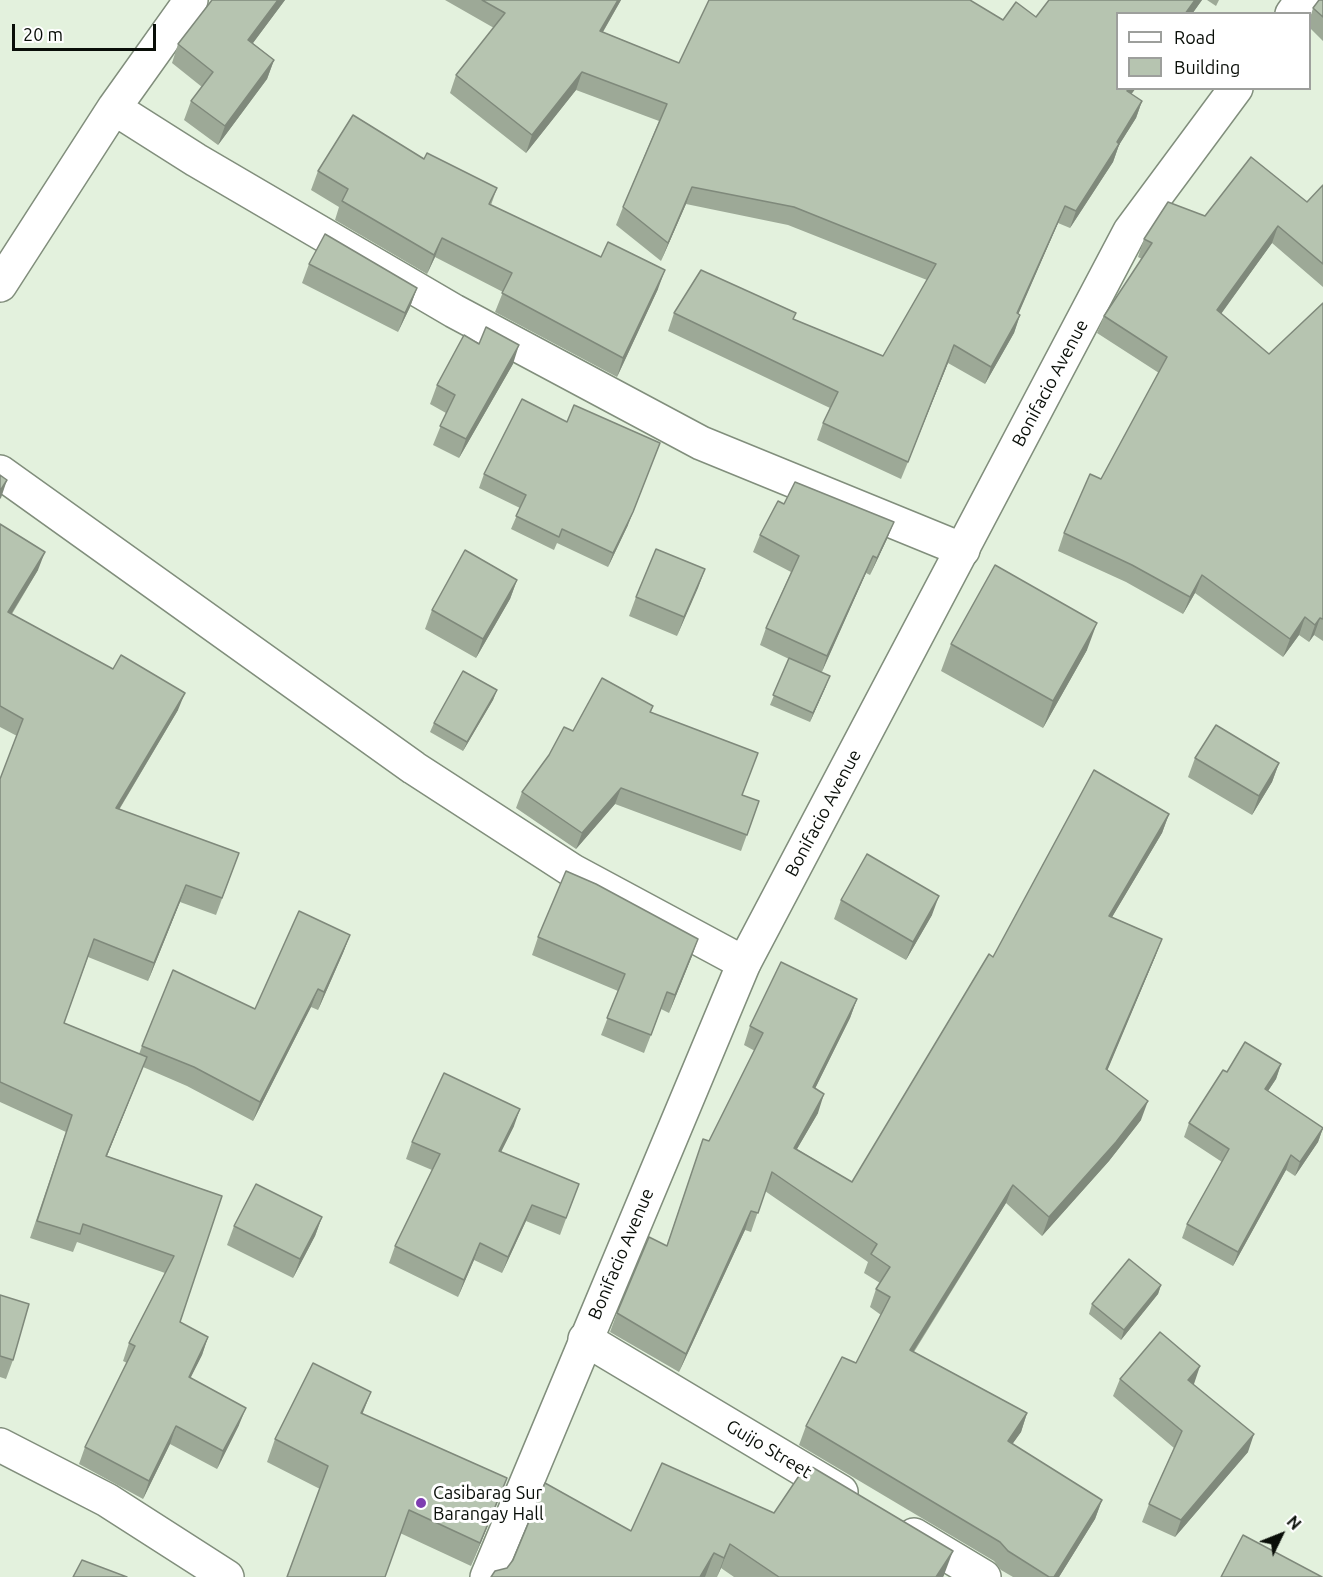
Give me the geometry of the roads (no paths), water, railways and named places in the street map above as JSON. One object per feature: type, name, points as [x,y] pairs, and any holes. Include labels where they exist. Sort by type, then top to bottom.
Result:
[{"type":"street","points":[[0,285],[114,108],[191,0]]},
{"type":"street","name":"Bonifacio Avenue","points":[[487,1577],[744,963],[1130,231],[1235,90]]},
{"type":"street","points":[[114,108],[196,160],[454,311],[701,443],[963,550]]},
{"type":"street","points":[[0,472],[414,768],[573,871],[744,963]]},
{"type":"street","name":"Guijo Street","points":[[585,1339],[984,1577]]},
{"type":"street","points":[[0,1445],[107,1500],[227,1577]]},
{"type":"place","name":"Casibarag Sur Barangay Hall","points":[[421,1503]]}]
